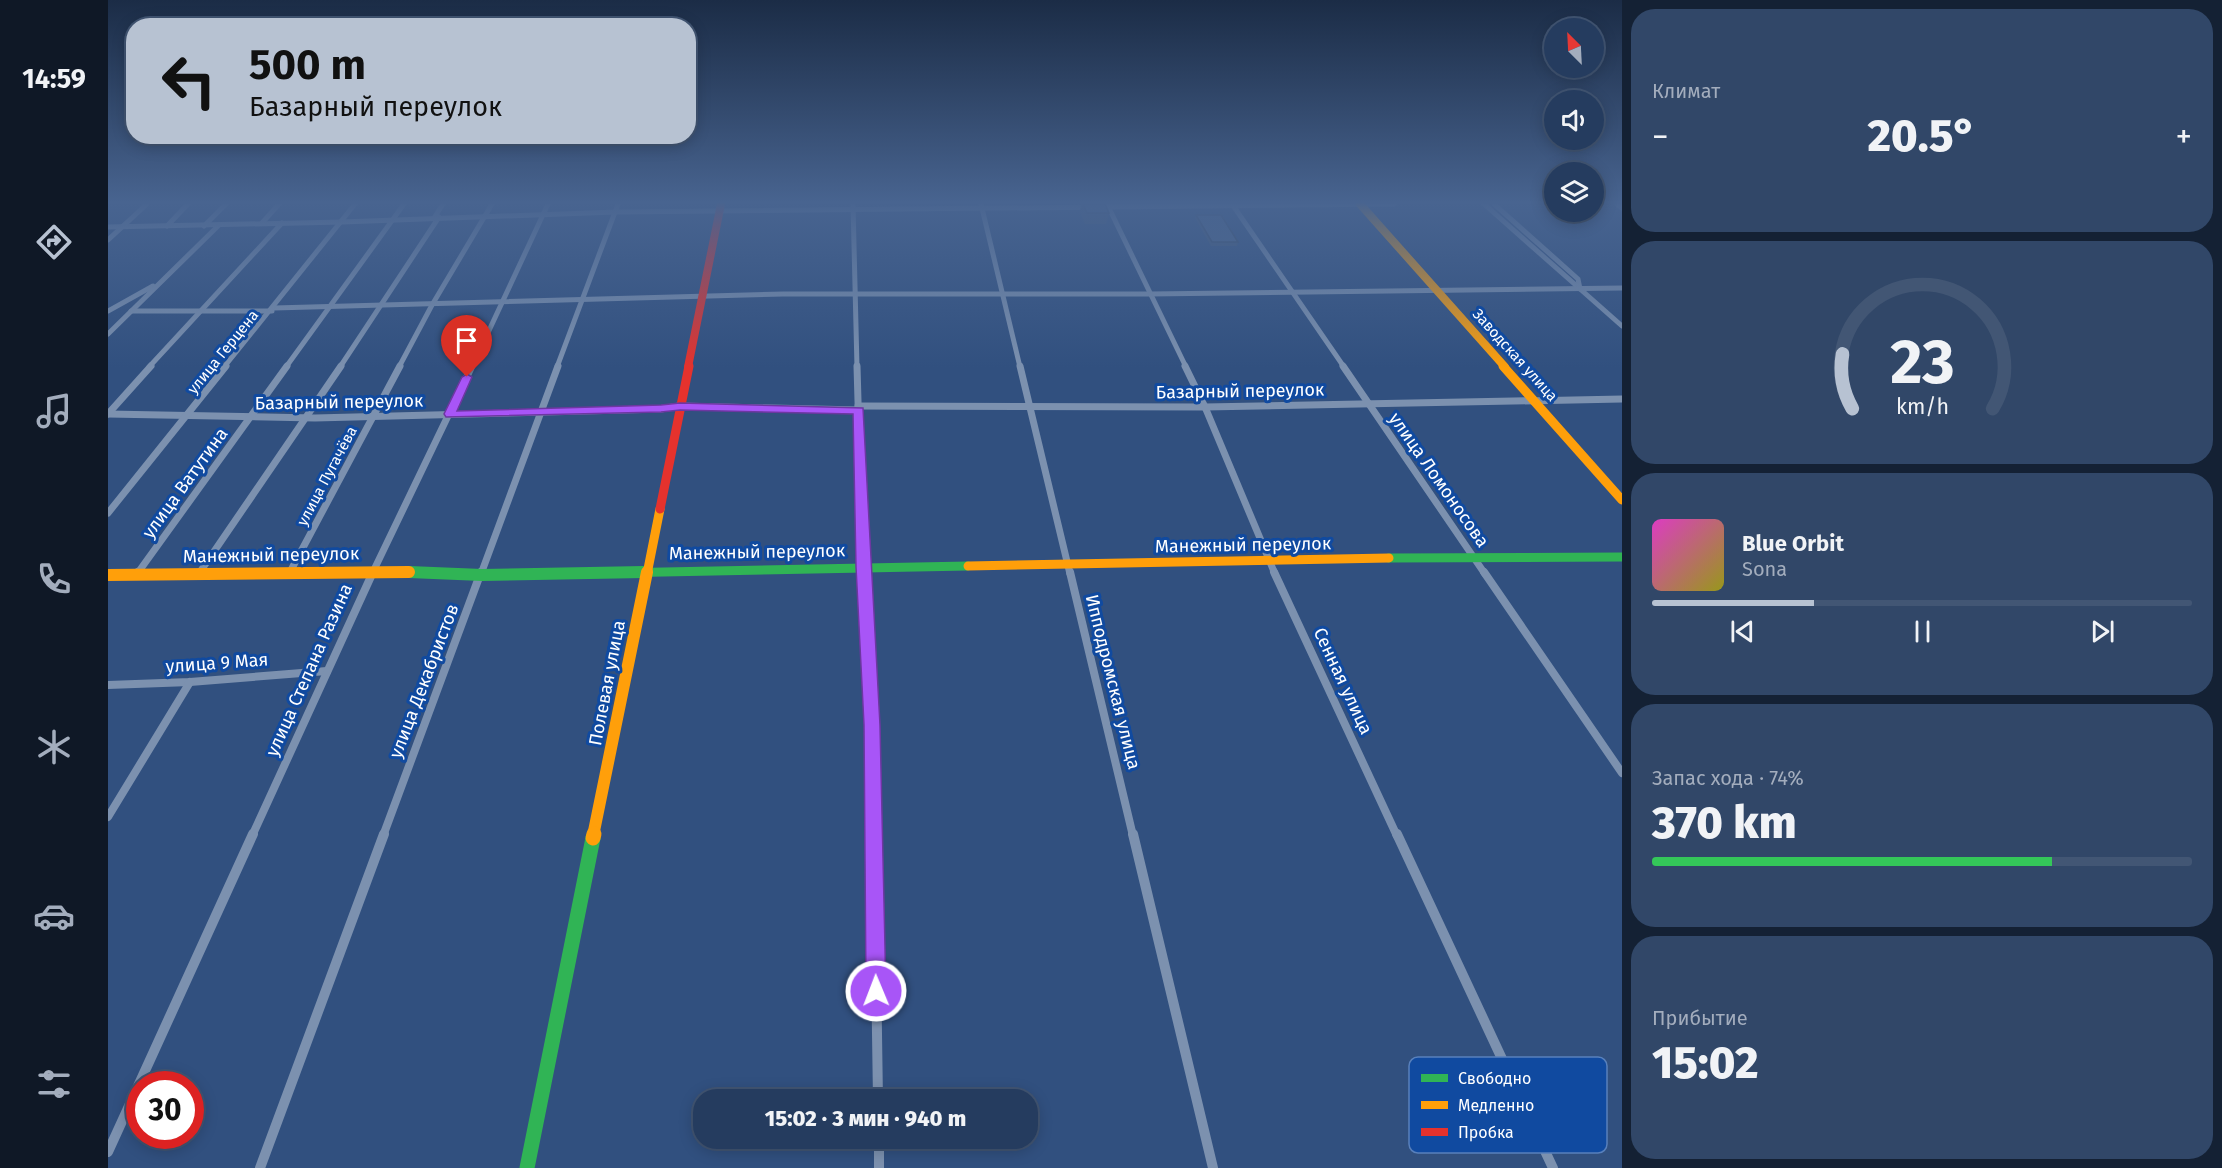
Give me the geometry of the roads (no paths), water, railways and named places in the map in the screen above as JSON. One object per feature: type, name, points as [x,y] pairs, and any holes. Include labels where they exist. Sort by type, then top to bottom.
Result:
[{"type":"street","points":[[108,334],[184,259]]},
{"type":"street","points":[[108,414],[249,259]]},
{"type":"street","name":"улица Герцена","points":[[108,513],[313,259]]},
{"type":"street","name":"улица Ватутина","points":[[137,574],[365,259]]},
{"type":"street","points":[[200,572],[307,418],[411,259]]},
{"type":"street","name":"улица Пугачёва","points":[[290,572],[371,416],[460,259]]},
{"type":"street","name":"улица Степана Разина","points":[[108,1152],[373,571],[450,414],[522,259]]},
{"type":"street","name":"улица Декабристов","points":[[260,1168],[482,575],[597,259]]},
{"type":"street","name":"Полевая улица","points":[[527,1168],[710,259]]},
{"type":"street","points":[[854,259],[863,567],[872,725],[878,1089]]},
{"type":"street","name":"Ипподромская улица","points":[[995,259],[1213,1168]]},
{"type":"street","name":"Сенная улица","points":[[1132,259],[1205,407],[1269,561],[1501,1057]]},
{"type":"street","name":"улица Ломоносова","points":[[1269,259],[1622,773]]},
{"type":"street","name":"Заводская улица","points":[[1408,259],[1622,500]]},
{"type":"street","points":[[1546,259],[1622,326]]},
{"type":"street","points":[[1555,259],[1578,279],[1580,289]]},
{"type":"street","points":[[108,312],[162,280]]},
{"type":"street","points":[[131,310],[501,304],[783,294],[1149,294],[1622,288]]},
{"type":"street","name":"Базарный переулок","points":[[108,414],[184,419],[307,418],[661,409],[680,406],[1205,407],[1622,399]]},
{"type":"street","name":"Манежный переулок","points":[[108,575],[373,571],[482,575],[1474,556],[1622,557]]},
{"type":"street","name":"улица 9 Мая","points":[[108,685],[190,682],[327,671]]},
{"type":"street","points":[[108,817],[190,682]]},
{"type":"street","points":[[879,1149],[879,1168]]},
{"type":"street","name":"Сенная улица","points":[[1546,1153],[1553,1168]]}]
